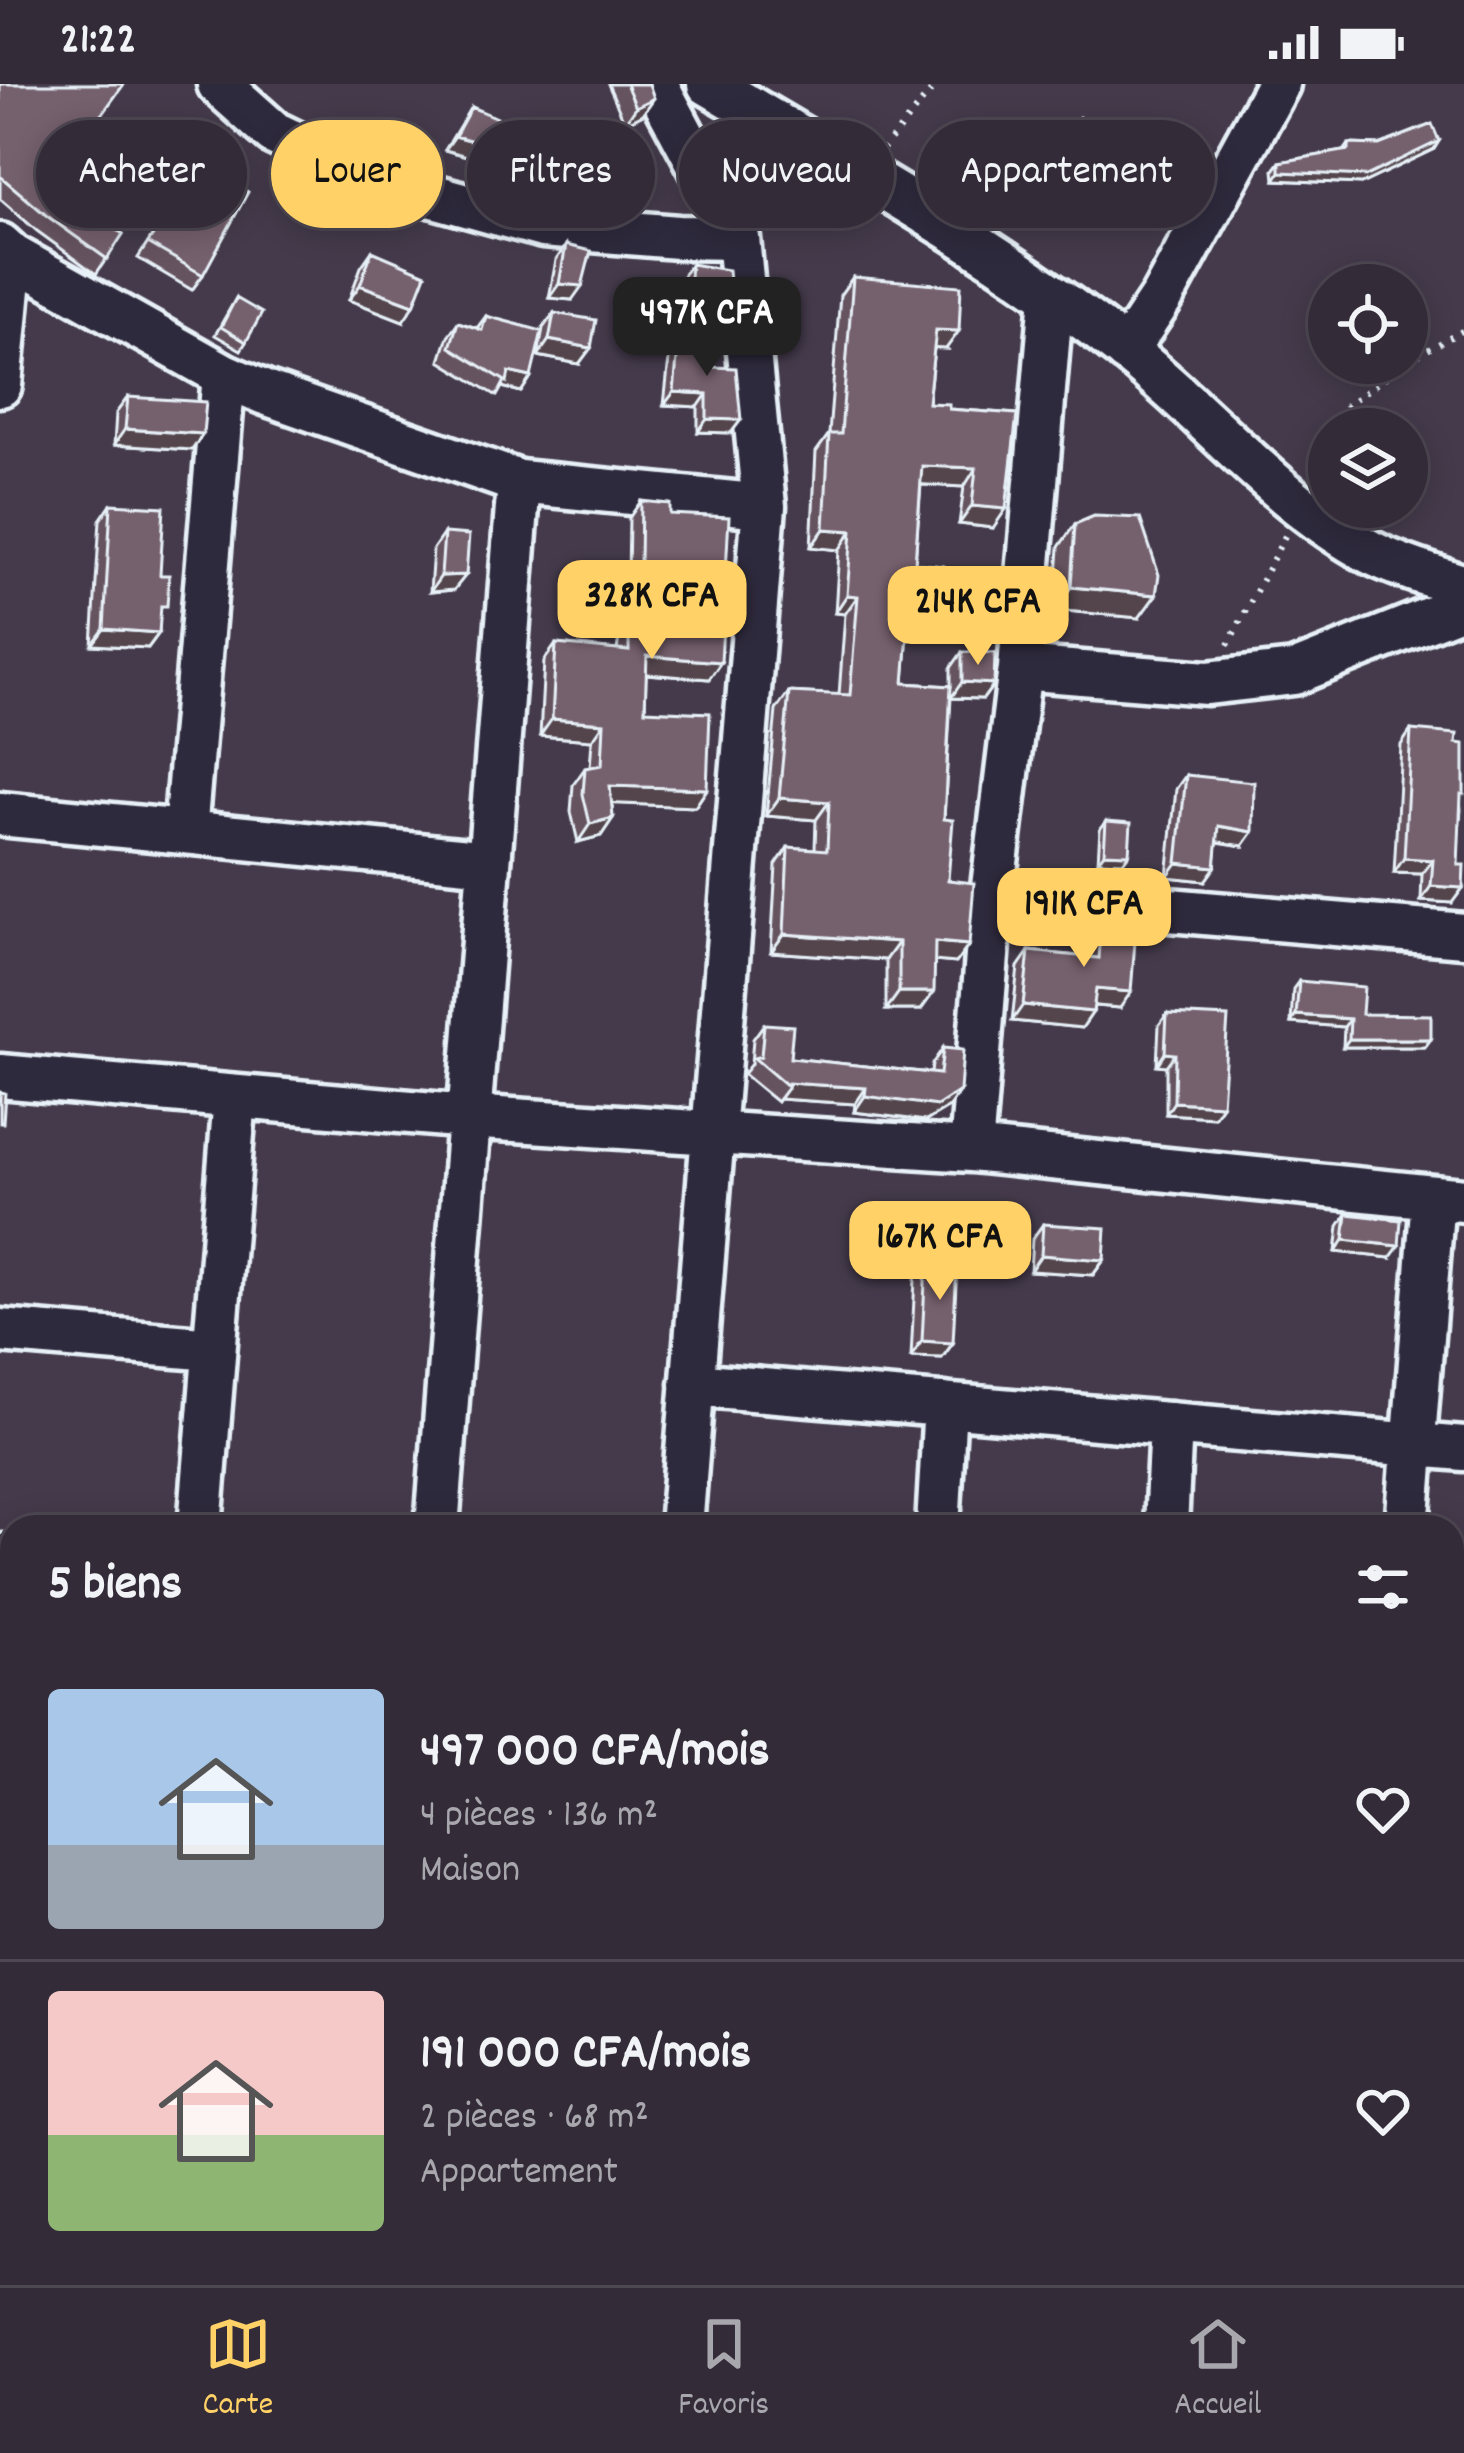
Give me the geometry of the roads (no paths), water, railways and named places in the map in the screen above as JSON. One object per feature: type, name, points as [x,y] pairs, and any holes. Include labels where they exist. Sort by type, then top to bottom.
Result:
[{"type":"street","points":[[218,84],[274,134],[365,177],[543,226],[738,238]]},
{"type":"street","points":[[656,84],[738,238],[764,506],[682,1515]]},
{"type":"street","points":[[710,84],[1052,296],[1126,351],[1302,505],[1370,552],[1464,587]]},
{"type":"street","points":[[1126,351],[1162,297],[1278,84]]},
{"type":"street","points":[[0,385],[6,250],[224,375],[519,482],[764,506]]},
{"type":"street","points":[[971,1150],[1052,296]]},
{"type":"street","points":[[184,832],[224,375]]},
{"type":"street","points":[[438,1515],[519,482]]},
{"type":"street","points":[[1020,668],[1207,683],[1294,673],[1464,604]]},
{"type":"street","points":[[0,814],[489,862]]},
{"type":"street","points":[[992,895],[1464,935]]},
{"type":"street","points":[[0,1076],[468,1117],[971,1150],[1448,1199],[1412,1444],[1408,1515]]},
{"type":"street","points":[[201,1515],[235,1097]]},
{"type":"street","points":[[0,1331],[213,1349]]},
{"type":"street","points":[[692,1384],[1464,1449]]},
{"type":"street","points":[[939,1515],[945,1405]]},
{"type":"street","points":[[1167,1515],[1171,1424]]}]
